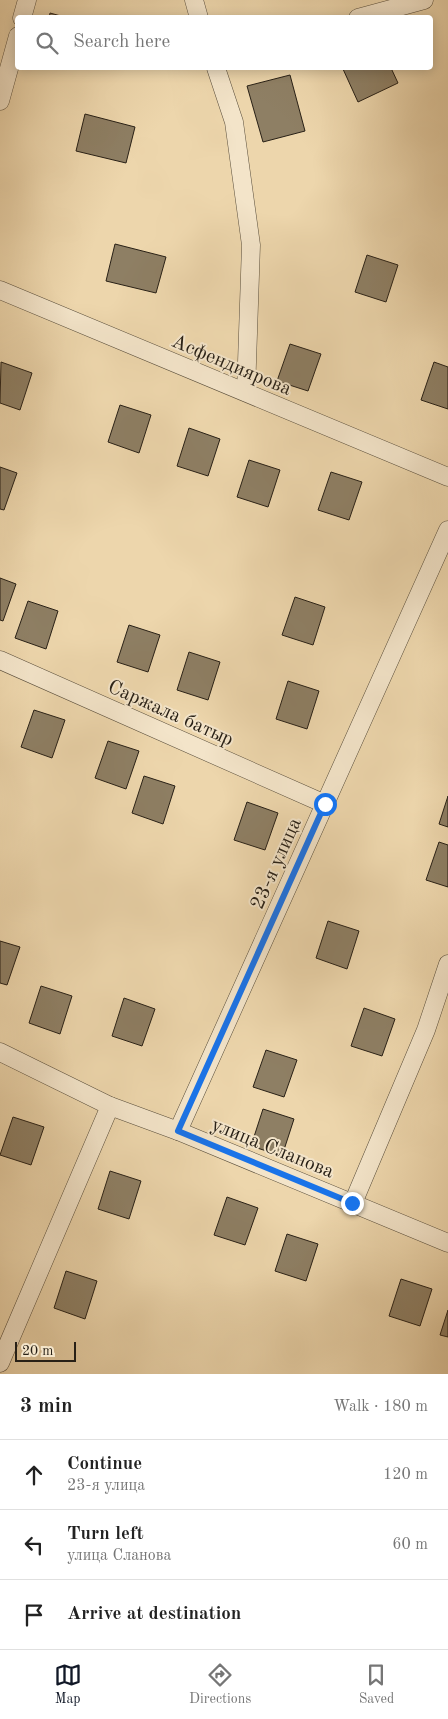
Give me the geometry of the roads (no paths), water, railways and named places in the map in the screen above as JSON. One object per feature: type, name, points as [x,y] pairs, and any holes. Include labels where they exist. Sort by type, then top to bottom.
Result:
[{"type":"street","points":[[23,15],[27,0]]},
{"type":"street","points":[[194,0],[198,15]]},
{"type":"street","points":[[369,15],[424,0]]},
{"type":"street","points":[[0,101],[15,47]]},
{"type":"street","points":[[217,70],[234,122],[251,245],[246,392]]},
{"type":"street","name":"Асфендиярова","points":[[0,290],[448,477]]},
{"type":"street","name":"23-я улица","points":[[178,1131],[448,530]]},
{"type":"street","name":"Саржала батыр","points":[[0,660],[325,804]]},
{"type":"street","points":[[352,1203],[426,1030],[448,964]]},
{"type":"street","name":"улица Сланова","points":[[0,1052],[110,1106],[178,1131],[448,1243]]},
{"type":"street","points":[[0,1363],[110,1106]]}]
